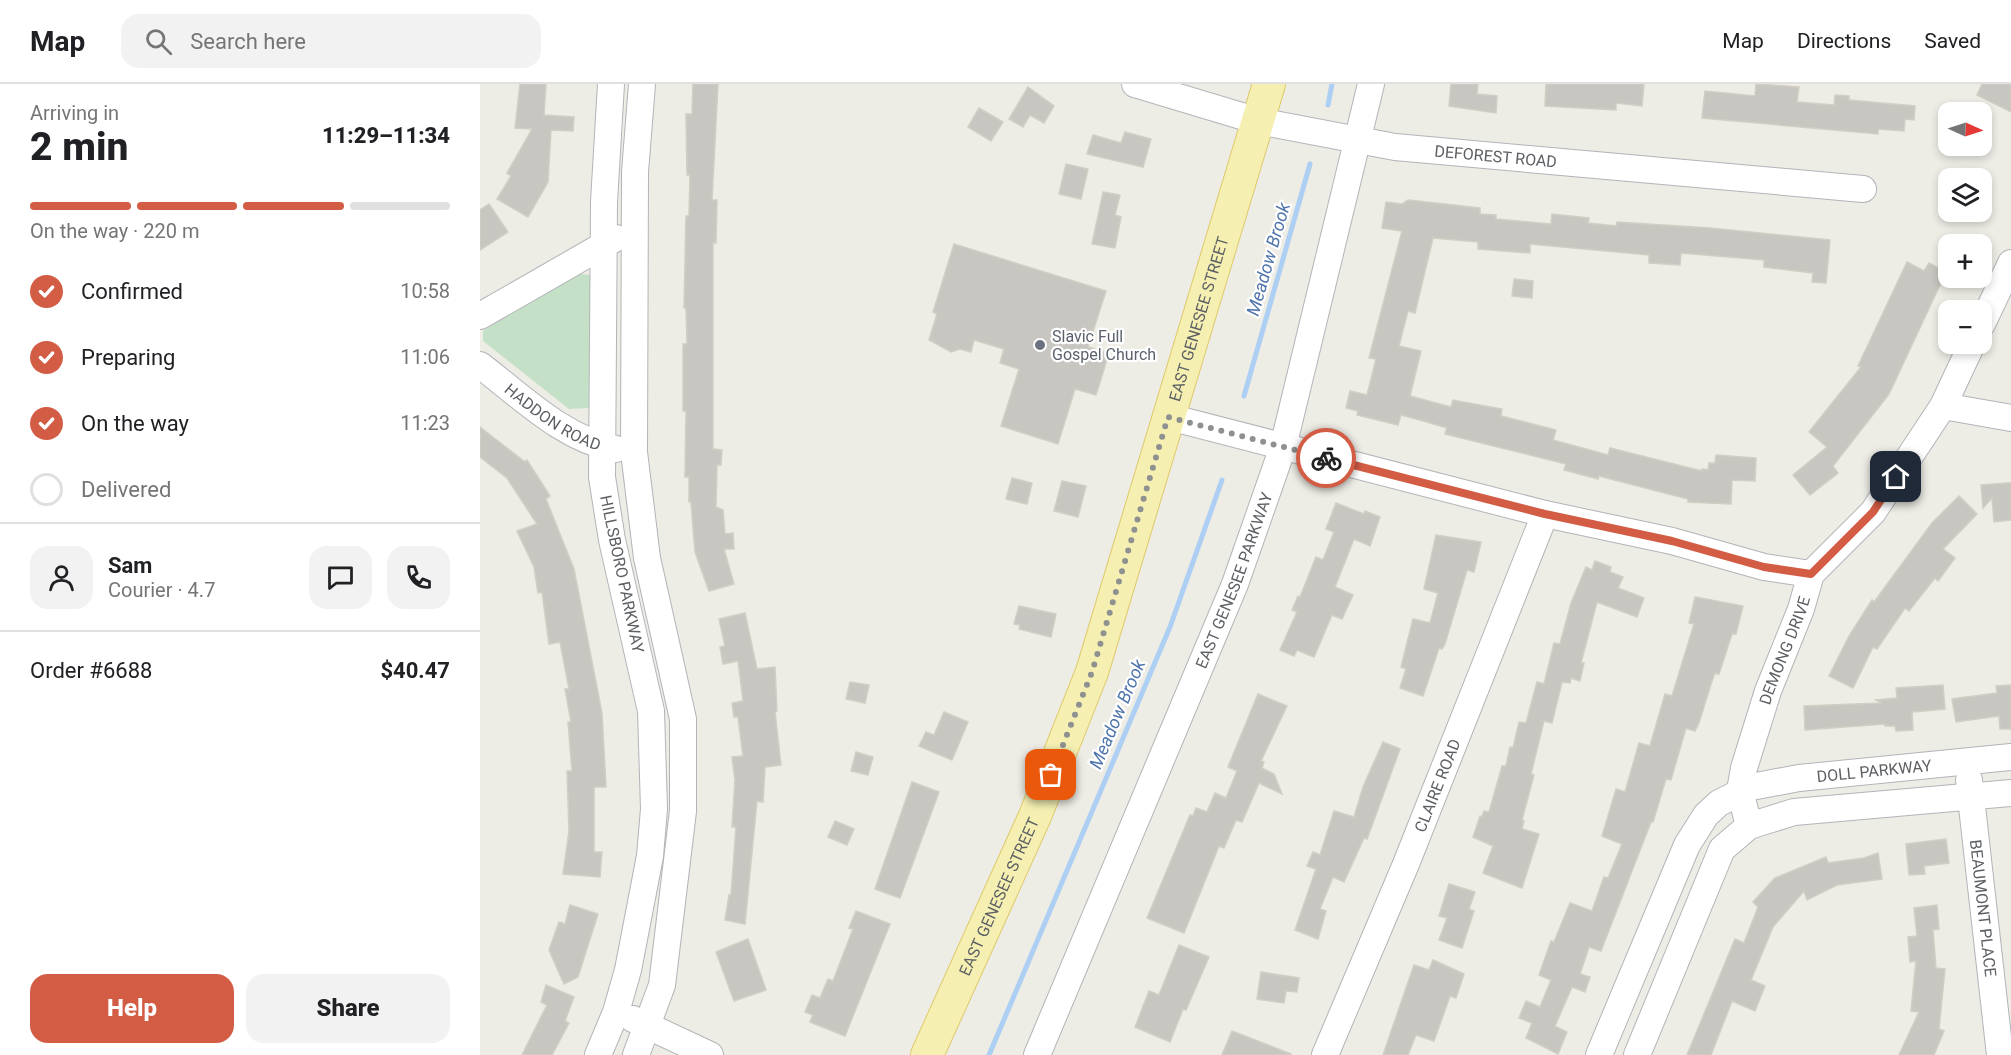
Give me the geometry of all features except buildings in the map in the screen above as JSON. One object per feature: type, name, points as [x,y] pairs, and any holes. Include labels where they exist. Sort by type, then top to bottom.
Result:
[{"type":"main road","name":"EAST GENESEE STREET","points":[[927,1055],[1035,816],[1092,672],[1269,84]]},
{"type":"street","name":"HILLSBORO PARKWAY","points":[[598,1055],[616,1012],[628,970],[650,856],[654,809],[654,749],[651,711],[612,540],[602,477],[605,244],[611,84]]},
{"type":"street","name":"HILLSBORO PARKWAY","points":[[636,1055],[649,1026],[662,985],[683,811],[682,719],[647,558],[634,452],[635,172],[642,84]]},
{"type":"street","name":"DEFOREST ROAD","points":[[1135,84],[1258,121],[1395,147],[1863,189]]},
{"type":"street","name":"EAST GENESEE PARKWAY","points":[[1037,1055],[1235,584],[1283,447],[1371,84]]},
{"type":"street","points":[[480,316],[635,227]]},
{"type":"street","points":[[1992,303],[2011,262]]},
{"type":"street","name":"DEMONG DRIVE","points":[[1740,791],[1768,691],[1801,609],[1811,574],[1873,512],[1943,406],[1967,354]]},
{"type":"street","name":"HADDON ROAD","points":[[480,365],[566,431],[603,446],[634,452]]},
{"type":"street","points":[[1943,406],[2011,418]]},
{"type":"street","points":[[1168,417],[1545,514],[1672,541],[1764,567],[1811,574]]},
{"type":"street","name":"CLAIRE ROAD","points":[[1325,1055],[1406,864],[1545,514]]},
{"type":"street","name":"DOLL PARKWAY","points":[[1740,791],[1799,778],[2011,757]]},
{"type":"street","name":"BEAUMONT PLACE","points":[[1967,762],[2000,1055]]},
{"type":"street","points":[[1599,1055],[1687,845],[1706,815],[1740,791],[1749,826],[1722,849],[1637,1055]]},
{"type":"street","name":"DOLL PARKWAY","points":[[1749,826],[1794,812],[2011,793]]},
{"type":"street","points":[[616,1012],[710,1055]]},
{"type":"green space","points":[[575,273],[589,275],[598,288],[597,403],[588,408],[569,409],[483,341],[483,331]]},
{"type":"waterway","name":"Meadow Brook","points":[[1328,105],[1332,84]]},
{"type":"waterway","name":"Meadow Brook","points":[[1244,396],[1310,164]]},
{"type":"waterway","name":"Meadow Brook","points":[[989,1055],[1170,627],[1222,480]]},
{"type":"way so far","points":[[1051,775],[1092,672],[1168,417],[1326,458]]},
{"type":"place","name":"Slavic Full Gospel Church","points":[[1040,345]]},
{"type":"route","points":[[1326,458],[1545,514],[1672,541],[1764,567],[1811,574],[1873,512],[1896,477]]}]
